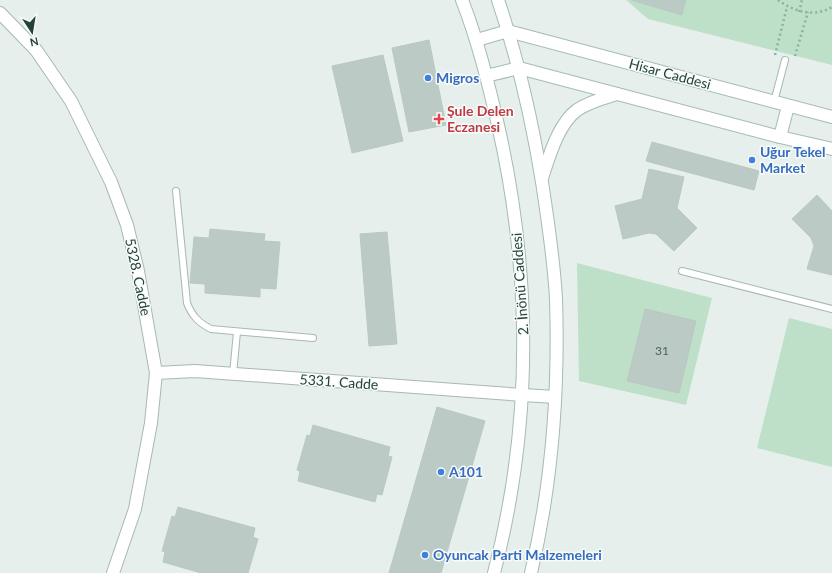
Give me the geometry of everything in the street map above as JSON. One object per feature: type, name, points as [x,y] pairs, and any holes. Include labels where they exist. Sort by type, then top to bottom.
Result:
[{"type":"street","name":"2. İnönü Caddesi","points":[[462,0],[477,40],[505,156],[523,290],[524,347],[519,434],[504,536],[494,573]]},
{"type":"street","points":[[498,0],[519,68],[538,157],[551,248],[556,298],[557,346],[555,397],[546,498],[531,573]]},
{"type":"street","name":"5328. Cadde","points":[[0,13],[36,50],[53,72],[71,101],[111,182],[127,225],[138,271],[156,373],[151,423],[135,509],[113,573]]},
{"type":"street","points":[[477,40],[508,31]]},
{"type":"street","name":"Hisar Caddesi","points":[[508,31],[832,117]]},
{"type":"street","points":[[486,76],[519,68],[780,137],[832,149]]},
{"type":"street","points":[[541,179],[555,142],[566,121],[576,110],[590,103],[617,94]]},
{"type":"street","points":[[780,137],[788,106]]},
{"type":"street","name":"5331. Cadde","points":[[156,373],[195,372],[233,374],[555,397]]},
{"type":"lane","points":[[774,102],[784,60]]},
{"type":"lane","points":[[176,191],[187,303],[196,319],[211,329],[314,338]]},
{"type":"lane","points":[[682,271],[832,309]]},
{"type":"lane","points":[[233,374],[236,332]]},
{"type":"path","points":[[778,0],[787,7],[799,12],[815,12],[832,7]]},
{"type":"path","points":[[799,12],[802,0]]},
{"type":"path","points":[[774,57],[787,7]]},
{"type":"path","points":[[793,62],[808,12]]},
{"type":"green space","points":[[626,0],[832,0],[832,65],[648,19]]},
{"type":"green space","points":[[577,263],[712,298],[686,405],[579,381]]},
{"type":"green space","points":[[789,318],[832,329],[832,467],[757,448]]},
{"type":"building","points":[[631,0],[686,0],[682,15]]},
{"type":"building","points":[[429,40],[446,125],[409,132],[392,48]]},
{"type":"building","points":[[383,55],[403,141],[352,153],[332,66]]},
{"type":"building","points":[[652,142],[759,171],[754,190],[646,161]]},
{"type":"building","points":[[649,169],[684,177],[677,208],[697,228],[674,251],[656,234],[649,233],[623,239],[615,206],[642,199]]},
{"type":"building","points":[[817,195],[832,211],[832,275],[807,269],[814,246],[811,238],[792,219]]},
{"type":"building","points":[[210,229],[265,234],[264,241],[280,242],[276,289],[260,288],[260,297],[205,293],[205,284],[190,283],[194,237],[209,238]]},
{"type":"building","points":[[387,232],[397,344],[369,346],[360,234]]},
{"type":"building","points":[[645,309],[696,321],[679,393],[627,381]]},
{"type":"building","points":[[437,407],[485,421],[441,573],[389,573]]},
{"type":"building","points":[[313,425],[390,447],[388,456],[392,457],[382,495],[377,494],[375,502],[298,481],[300,471],[297,470],[307,435],[310,436]]},
{"type":"building","points":[[178,507],[255,528],[253,537],[258,539],[248,573],[201,573],[163,562],[165,552],[162,551],[172,516],[175,517]]},
{"type":"place","name":"Migros","points":[[428,78]]},
{"type":"place","name":"Şule Delen Eczanesi","points":[[439,119]]},
{"type":"place","name":"Uğur Tekel Market","points":[[752,160]]},
{"type":"place","name":"A101","points":[[441,472]]},
{"type":"place","name":"Oyuncak Parti Malzemeleri","points":[[425,555]]}]
